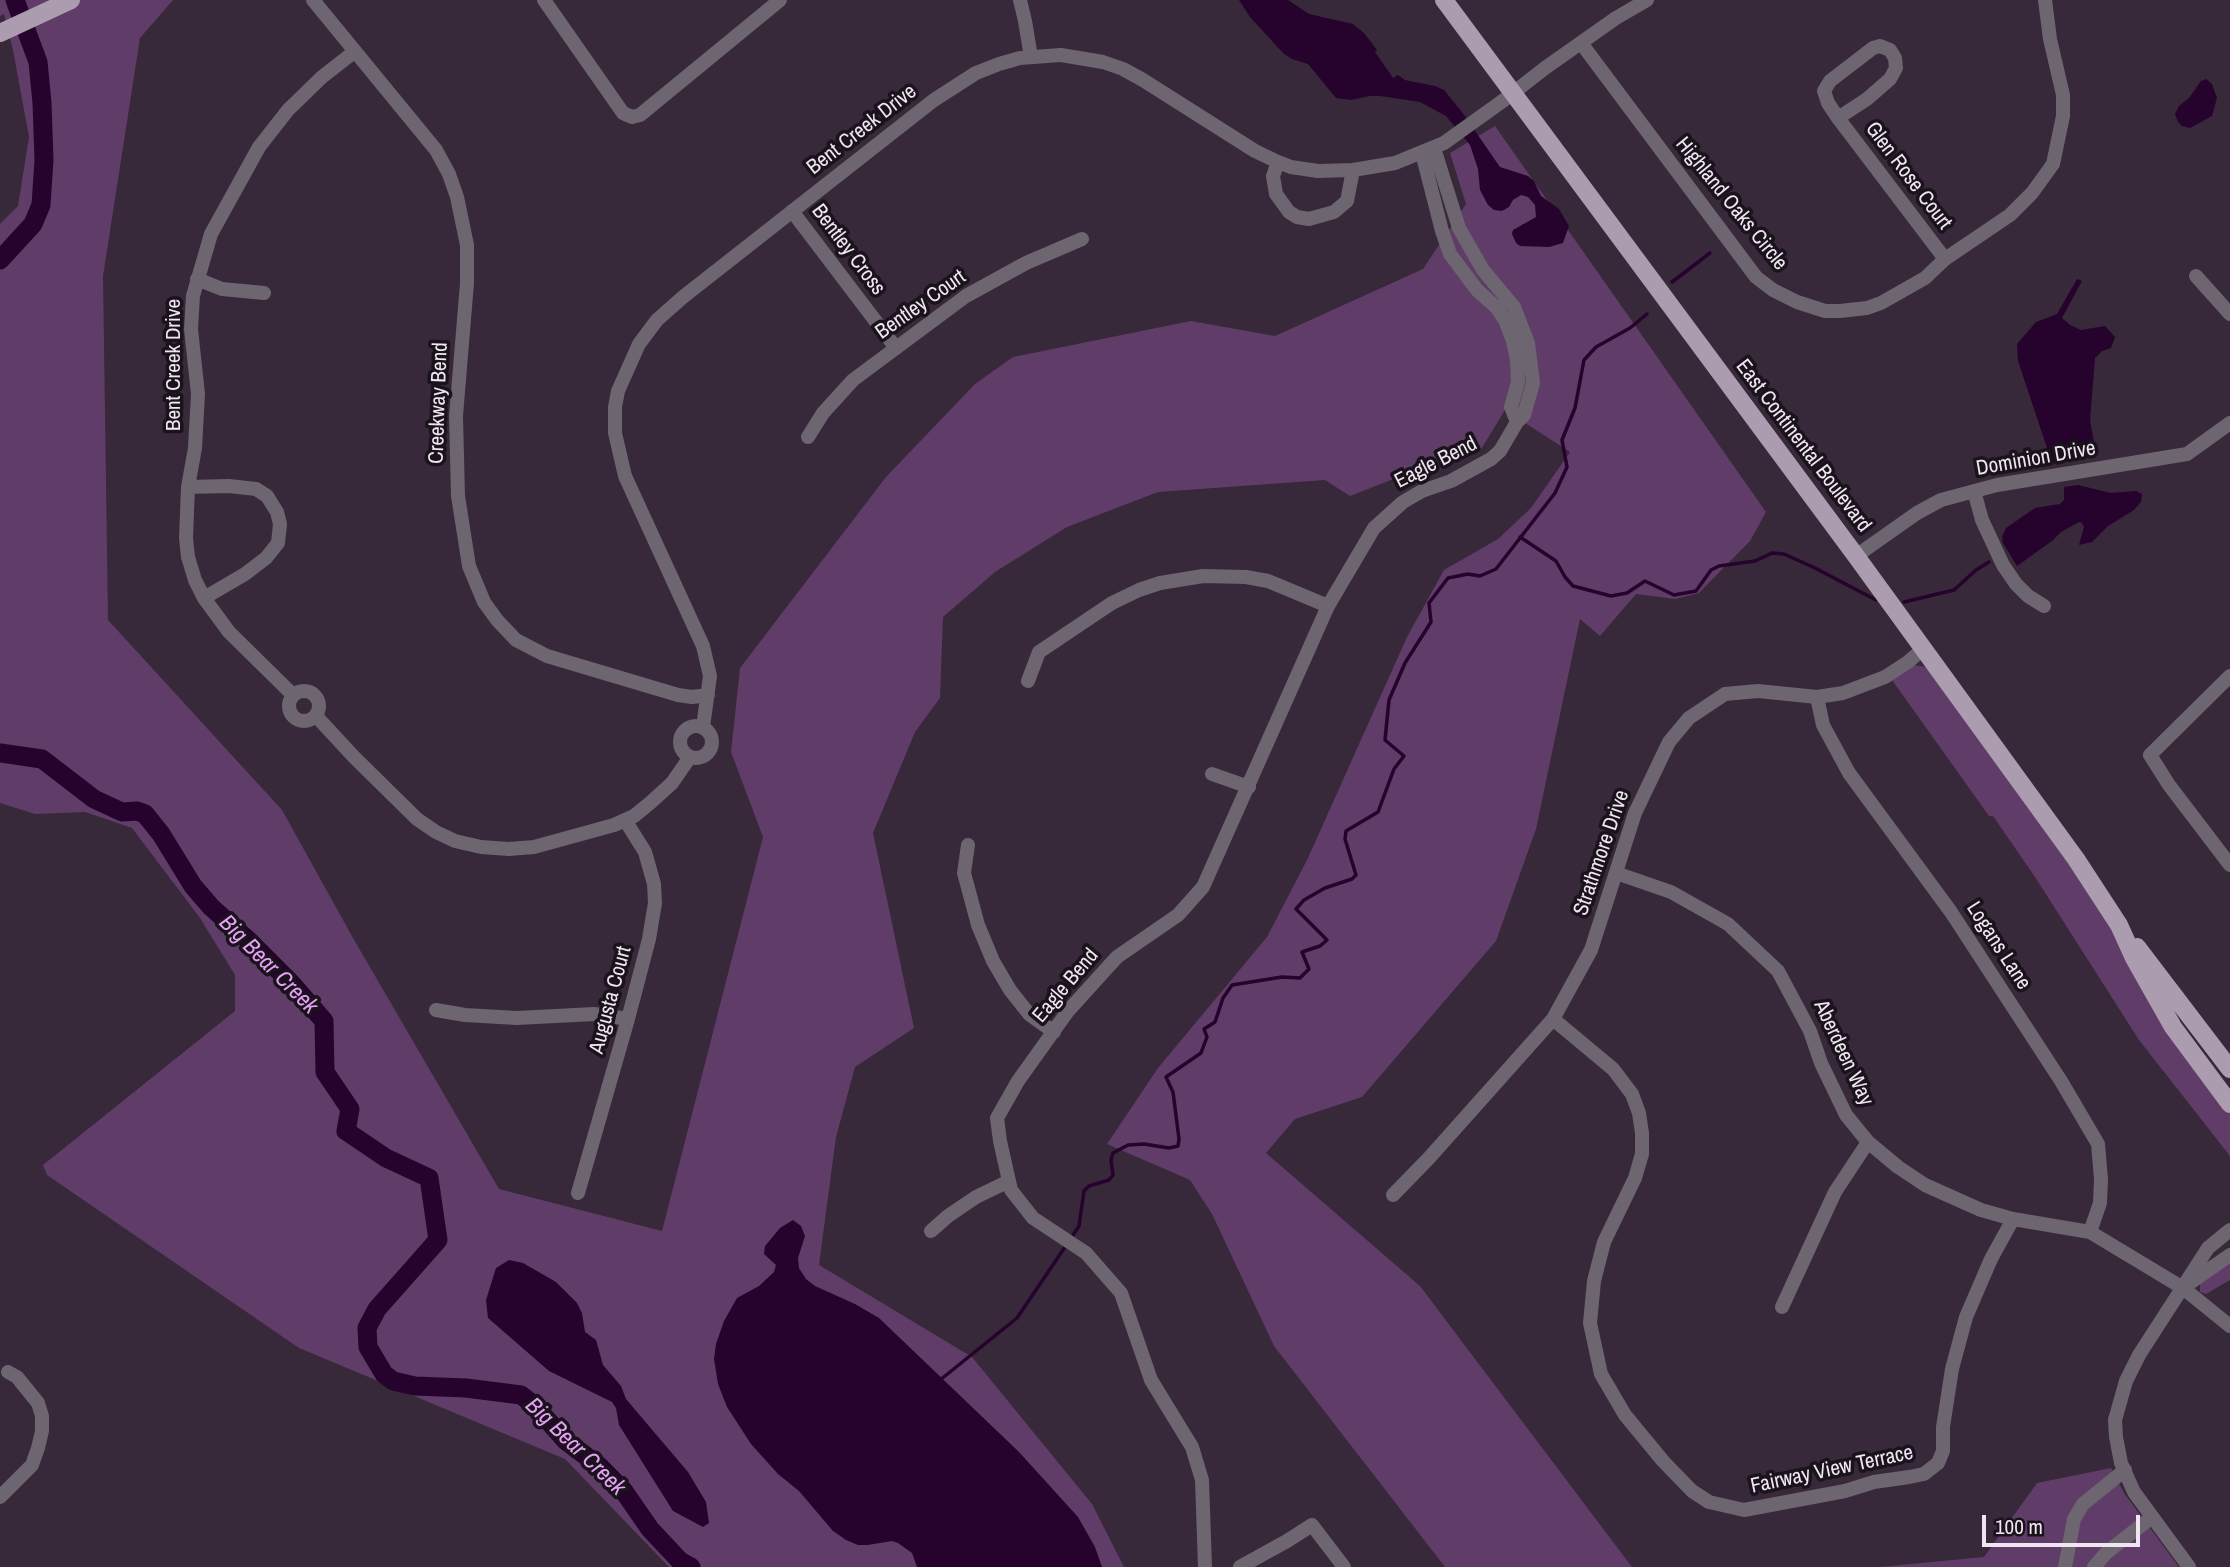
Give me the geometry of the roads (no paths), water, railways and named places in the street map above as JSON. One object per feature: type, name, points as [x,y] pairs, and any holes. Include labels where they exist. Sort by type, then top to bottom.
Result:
[{"type":"main road","name":"East Continental Boulevard","points":[[1444,0],[1856,556],[2076,859],[2119,925],[2230,1069]]},
{"type":"main road","points":[[3,31],[67,2]]},
{"type":"main road","name":"East Continental Boulevard","points":[[2119,925],[2134,958],[2173,1027],[2230,1104]]},
{"type":"street","name":"Creekway Bend","points":[[313,0],[436,150],[457,197],[467,245],[467,283],[456,416],[458,496],[469,566],[484,602],[516,640],[547,656],[678,695],[708,695]]},
{"type":"street","points":[[544,0],[622,113],[632,117],[640,115],[780,0]]},
{"type":"street","points":[[1020,0],[1031,57]]},
{"type":"street","name":"Bent Creek Drive","points":[[703,727],[709,676],[703,646],[625,476],[615,433],[615,407],[627,368],[639,344],[657,320],[682,297],[934,100],[976,73],[999,64],[1031,57],[1061,55],[1103,62],[1123,69],[1278,162],[1318,171],[1353,170],[1395,163],[1453,137],[1616,18],[1647,0]]},
{"type":"street","name":"Highland Oaks Circle","points":[[1581,43],[1756,276],[1785,297],[1812,308],[1825,311],[1867,308],[1925,278],[1945,259],[2010,215],[2032,193],[2056,157],[2063,116],[2063,95],[2050,39],[2045,0]]},
{"type":"street","name":"Glen Rose Court","points":[[1838,118],[1867,99],[1890,79],[1896,68],[1895,58],[1890,50],[1881,46],[1873,48],[1830,81],[1824,91],[1838,118],[1945,259]]},
{"type":"street","name":"Bent Creek Drive","points":[[293,695],[229,632],[204,598],[188,557],[188,487],[195,449],[198,405],[191,329],[193,296],[211,234],[259,147],[289,110],[354,52]]},
{"type":"street","name":"Eagle Bend","points":[[1205,1567],[1202,1480],[1192,1447],[1151,1380],[1121,1293],[1086,1253],[1033,1218],[1011,1190],[997,1118],[1018,1081],[1068,1011],[1117,957],[1178,915],[1203,887],[1328,606],[1374,528],[1403,502],[1422,491],[1451,481],[1491,459],[1500,451],[1517,422],[1511,407],[1518,382],[1513,341],[1497,308],[1478,290],[1450,254],[1442,231],[1428,150]]},
{"type":"street","points":[[1278,162],[1273,176],[1276,194],[1289,212],[1309,219],[1334,212],[1347,201],[1353,170]]},
{"type":"street","name":"Bentley Cross","points":[[792,211],[895,348]]},
{"type":"street","name":"Bentley Court","points":[[808,437],[823,413],[853,380],[966,296],[1026,263],[1082,239]]},
{"type":"street","points":[[2196,276],[2230,314]]},
{"type":"street","points":[[197,279],[222,289],[264,293]]},
{"type":"street","name":"Dominion Drive","points":[[1856,556],[1917,513],[1941,500],[1974,491],[2187,454],[2230,423]]},
{"type":"street","points":[[188,487],[229,486],[256,489],[267,496],[277,512],[280,524],[278,543],[266,558],[204,598]]},
{"type":"street","points":[[1974,491],[1982,520],[2003,565],[2028,596],[2044,606]]},
{"type":"street","points":[[1028,681],[1039,652],[1112,603],[1160,583],[1203,576],[1246,577],[1268,581],[1328,606]]},
{"type":"street","name":"Strathmore Drive","points":[[1392,1195],[1429,1158],[1553,1019],[1591,950],[1641,801],[1670,742],[1689,719],[1725,694],[1758,691],[1816,696],[1843,693],[1885,677],[1908,663],[1923,649]]},
{"type":"street","points":[[2230,676],[2150,755],[2169,785],[2230,865]]},
{"type":"street","points":[[304,690],[314,694],[319,706],[316,716],[303,722],[293,717],[288,704],[293,695],[304,690]]},
{"type":"street","name":"Logans Lane","points":[[1816,696],[1823,725],[1849,773],[1951,912],[2098,1143],[2100,1203],[2090,1232]]},
{"type":"street","points":[[316,716],[417,819],[455,841],[481,846],[509,849],[534,847],[614,825],[650,803],[672,783],[690,757]]},
{"type":"street","points":[[692,726],[703,727],[711,735],[713,746],[706,755],[695,759],[690,757],[680,744],[682,733],[692,726]]},
{"type":"street","points":[[1212,774],[1249,787]]},
{"type":"street","name":"Augusta Court","points":[[578,1193],[628,1019],[649,939],[655,903],[651,869],[645,852],[625,820]]},
{"type":"street","points":[[968,845],[964,873],[978,925],[993,961],[1010,990],[1030,1014],[1054,1032]]},
{"type":"street","name":"Aberdeen Way","points":[[1616,873],[1671,892],[1728,924],[1778,971],[1810,1031],[1821,1063],[1846,1115],[1868,1142],[1898,1167],[1925,1185],[1981,1210],[2013,1219],[2090,1232],[2183,1288],[2230,1326]]},
{"type":"street","points":[[436,1010],[465,1015],[517,1018],[594,1014],[628,1019]]},
{"type":"street","name":"Fairway View Terrace","points":[[1553,1019],[1613,1069],[1632,1094],[1642,1133],[1642,1154],[1635,1178],[1604,1242],[1594,1281],[1590,1323],[1601,1374],[1625,1415],[1663,1461],[1692,1491],[1709,1502],[1744,1510],[1845,1491],[1874,1482],[1917,1476],[1938,1463],[1943,1451],[1943,1427],[1952,1369],[1966,1317],[1991,1259],[2013,1219]]},
{"type":"street","points":[[1782,1307],[1835,1192],[1868,1142]]},
{"type":"street","points":[[931,1231],[976,1197],[1009,1181]]},
{"type":"street","points":[[2189,1567],[2134,1492],[2116,1437],[2115,1420],[2126,1381],[2139,1355],[2208,1248],[2230,1230]]},
{"type":"street","points":[[2183,1288],[2230,1255]]},
{"type":"street","points":[[0,1497],[32,1465],[42,1431],[42,1416],[38,1403],[17,1377],[8,1372]]},
{"type":"street","points":[[2065,1567],[2074,1519],[2083,1504],[2125,1470]]},
{"type":"street","points":[[2094,1567],[2106,1553],[2152,1517]]},
{"type":"street","points":[[1240,1567],[1311,1525],[1344,1567]]},
{"type":"waterway","name":"Big Bear Creek","points":[[0,260],[33,224],[41,205],[44,160],[38,62],[15,0]]},
{"type":"waterway","points":[[1672,282],[1710,253]]},
{"type":"waterway","points":[[1071,1238],[1079,1226],[1084,1191],[1089,1186],[1109,1180],[1113,1175],[1113,1153],[1128,1145],[1144,1144],[1169,1148],[1178,1146],[1173,1092],[1166,1077],[1201,1053],[1207,1037],[1204,1029],[1215,1022],[1223,998],[1232,985],[1282,977],[1300,978],[1309,969],[1302,952],[1320,946],[1327,940],[1296,909],[1304,900],[1325,888],[1352,879],[1356,875],[1345,839],[1346,831],[1378,812],[1394,769],[1404,756],[1385,740],[1389,700],[1405,663],[1431,622],[1429,603],[1448,578],[1468,574],[1480,576],[1496,569],[1555,493],[1567,467],[1562,440],[1575,408],[1584,360],[1596,347],[1630,328],[1647,314]]},
{"type":"waterway","points":[[1520,537],[1556,561],[1573,586],[1611,596],[1627,593],[1645,581],[1674,595],[1696,591],[1711,570],[1719,566],[1755,561],[1772,553],[1784,554],[1815,568],[1876,600]]},
{"type":"waterway","points":[[1904,602],[1954,590],[1989,562]]},
{"type":"waterway","name":"Big Bear Creek","points":[[0,753],[42,759],[94,799],[122,812],[137,811],[145,814],[161,834],[193,886],[211,907],[292,984],[324,1021],[325,1072],[350,1109],[346,1131],[386,1158],[429,1178],[438,1240],[377,1309],[367,1328],[368,1347],[384,1374],[393,1381],[415,1386],[466,1388],[521,1395],[534,1405],[566,1441],[598,1465],[623,1490],[650,1529],[680,1561],[691,1567]]},
{"type":"waterway","points":[[940,1380],[1017,1318],[1067,1244]]}]
